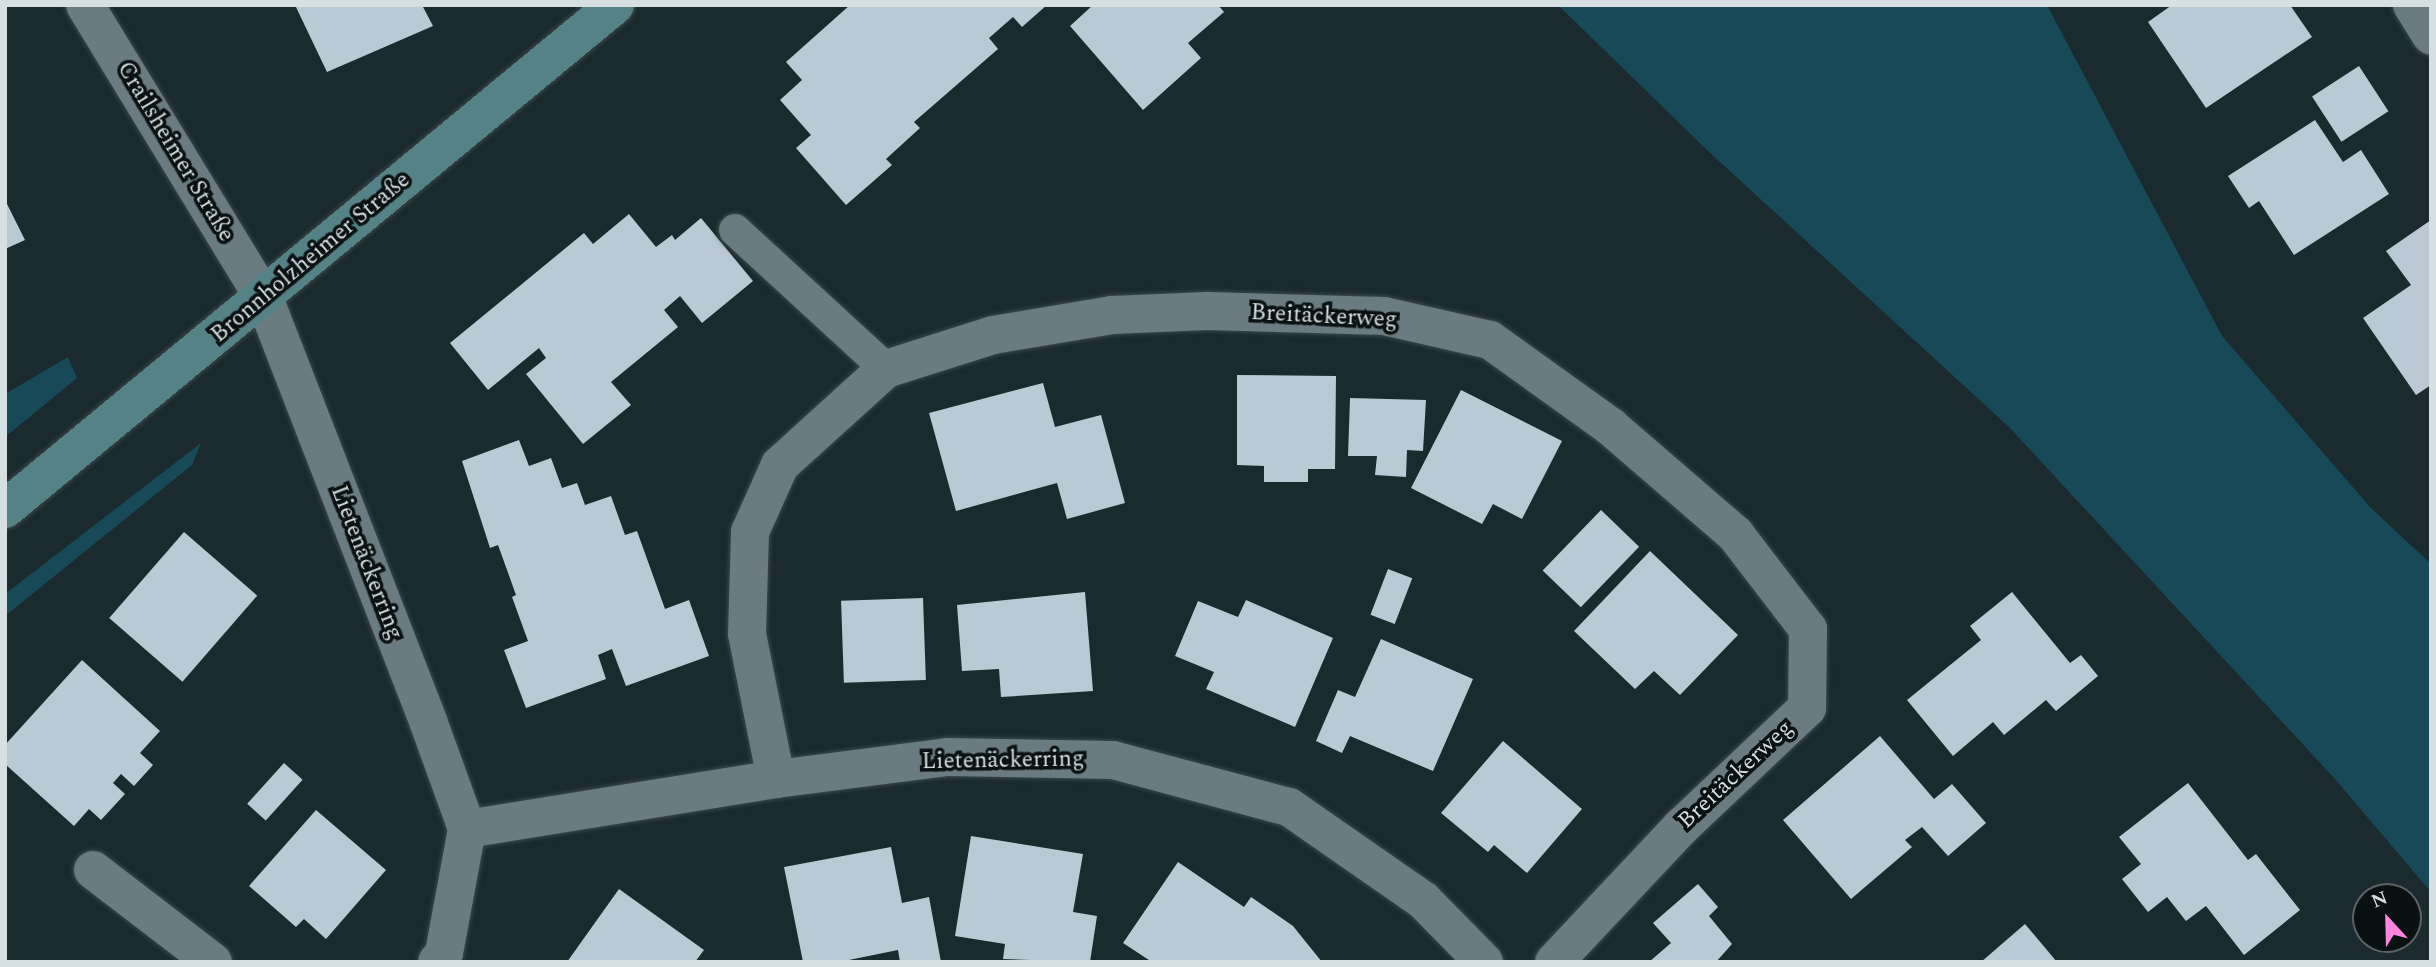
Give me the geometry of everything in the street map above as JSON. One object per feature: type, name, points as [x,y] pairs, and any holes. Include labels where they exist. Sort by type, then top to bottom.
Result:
[{"type":"street","name":"Crailsheimer Straße","points":[[85,5],[264,298]]},
{"type":"street","name":"Bronnholzheimer Straße","points":[[5,509],[264,298],[615,5]]},
{"type":"street","points":[[2412,5],[2431,35]]},
{"type":"street","name":"Lietenäckerring","points":[[264,298],[467,829],[776,779],[948,757],[1113,760],[1290,807],[1423,900],[1484,962]]},
{"type":"street","name":"Breitäckerweg","points":[[776,779],[747,634],[750,532],[780,465],[886,369],[993,335],[1112,315],[1207,311],[1384,316],[1489,340],[1611,427],[1735,534],[1808,629],[1807,708],[1679,828],[1554,962]]},
{"type":"street","points":[[437,962],[444,953],[467,829]]},
{"type":"street","points":[[93,870],[213,962]]},
{"type":"lane","points":[[735,230],[886,369]]},
{"type":"shaded area","points":[[1558,5],[2047,5],[2222,336],[2371,508],[2431,564],[2431,892],[2335,779],[2009,427],[1707,150]]},
{"type":"shaded area","points":[[68,357],[77,378],[5,437],[5,394]]},
{"type":"shaded area","points":[[201,443],[192,465],[5,616],[5,594]]},
{"type":"building","points":[[295,5],[422,5],[433,26],[327,72]]},
{"type":"building","points":[[850,5],[1047,5],[1022,27],[1013,17],[989,38],[998,49],[914,122],[920,128],[886,159],[892,165],[846,205],[796,148],[811,135],[780,100],[802,80],[786,62]]},
{"type":"building","points":[[1093,5],[1218,5],[1224,12],[1188,43],[1201,58],[1143,110],[1070,26]]},
{"type":"building","points":[[2172,5],[2290,5],[2312,37],[2206,108],[2148,22]]},
{"type":"building","points":[[2359,66],[2388,111],[2341,142],[2312,96]]},
{"type":"building","points":[[2315,120],[2343,162],[2361,150],[2389,194],[2294,255],[2259,201],[2249,208],[2228,176]]},
{"type":"building","points":[[5,200],[25,240],[5,249]]},
{"type":"building","points":[[629,214],[656,247],[672,235],[675,240],[701,218],[753,281],[702,323],[680,296],[664,310],[678,327],[611,382],[631,405],[583,444],[526,374],[546,358],[539,348],[488,390],[450,343],[584,233],[593,244]]},
{"type":"building","points":[[2431,220],[2431,385],[2416,395],[2363,318],[2411,285],[2386,251]]},
{"type":"building","points":[[1237,375],[1336,376],[1335,469],[1308,469],[1308,482],[1264,482],[1264,466],[1237,465]]},
{"type":"building","points":[[1043,383],[1055,427],[1101,415],[1125,503],[1067,519],[1057,483],[956,511],[929,413]]},
{"type":"building","points":[[1461,390],[1562,441],[1522,519],[1493,504],[1482,524],[1411,488]]},
{"type":"building","points":[[1350,398],[1426,400],[1423,451],[1407,450],[1406,477],[1375,475],[1377,456],[1348,456]]},
{"type":"building","points":[[519,440],[529,466],[551,458],[562,488],[577,483],[585,505],[611,496],[625,535],[637,531],[665,609],[689,600],[709,656],[626,686],[612,649],[598,655],[606,679],[526,708],[504,650],[528,641],[512,597],[516,595],[498,545],[490,548],[462,461]]},
{"type":"building","points":[[1601,510],[1639,547],[1581,607],[1543,570]]},
{"type":"building","points":[[184,532],[257,596],[182,682],[109,618]]},
{"type":"building","points":[[1650,551],[1738,635],[1680,695],[1654,671],[1635,689],[1574,631]]},
{"type":"building","points":[[1388,569],[1412,578],[1395,624],[1370,615]]},
{"type":"building","points":[[1085,592],[1093,691],[1001,697],[999,669],[962,671],[957,605]]},
{"type":"building","points":[[2012,592],[2070,663],[2081,655],[2098,676],[2056,711],[2046,700],[2004,735],[1993,722],[1953,756],[1907,700],[1981,640],[1970,626]]},
{"type":"building","points":[[923,598],[926,680],[844,683],[841,601]]},
{"type":"building","points":[[1246,600],[1333,638],[1295,727],[1206,689],[1214,672],[1175,656],[1198,601],[1238,617]]},
{"type":"building","points":[[1381,639],[1473,679],[1433,771],[1350,736],[1342,753],[1316,741],[1338,690],[1355,697]]},
{"type":"building","points":[[82,660],[160,731],[140,753],[153,765],[134,786],[121,774],[113,783],[125,794],[101,820],[89,809],[74,826],[5,764],[5,745]]},
{"type":"building","points":[[1880,736],[1934,799],[1952,784],[1986,823],[1948,856],[1922,827],[1905,840],[1912,847],[1851,899],[1783,820]]},
{"type":"building","points":[[1503,741],[1582,809],[1527,873],[1494,845],[1488,852],[1441,813]]},
{"type":"building","points":[[284,763],[303,780],[266,821],[247,804]]},
{"type":"building","points":[[2188,783],[2248,860],[2256,854],[2300,910],[2244,955],[2206,906],[2186,921],[2167,897],[2148,912],[2122,879],[2141,864],[2119,837]]},
{"type":"building","points":[[316,810],[386,870],[326,939],[304,919],[296,927],[249,886]]},
{"type":"building","points":[[971,836],[1083,854],[1073,912],[1097,916],[1090,962],[1003,959],[1005,944],[955,936]]},
{"type":"building","points":[[891,847],[902,903],[929,897],[941,962],[900,962],[898,950],[839,962],[803,962],[784,867]]},
{"type":"building","points":[[1178,862],[1244,907],[1251,897],[1293,926],[1322,962],[1152,962],[1123,943]]},
{"type":"building","points":[[1698,884],[1718,907],[1709,916],[1732,944],[1716,962],[1649,962],[1671,943],[1653,923]]},
{"type":"building","points":[[619,889],[704,950],[695,962],[567,962]]},
{"type":"building","points":[[2025,924],[2057,962],[1981,962]]}]
